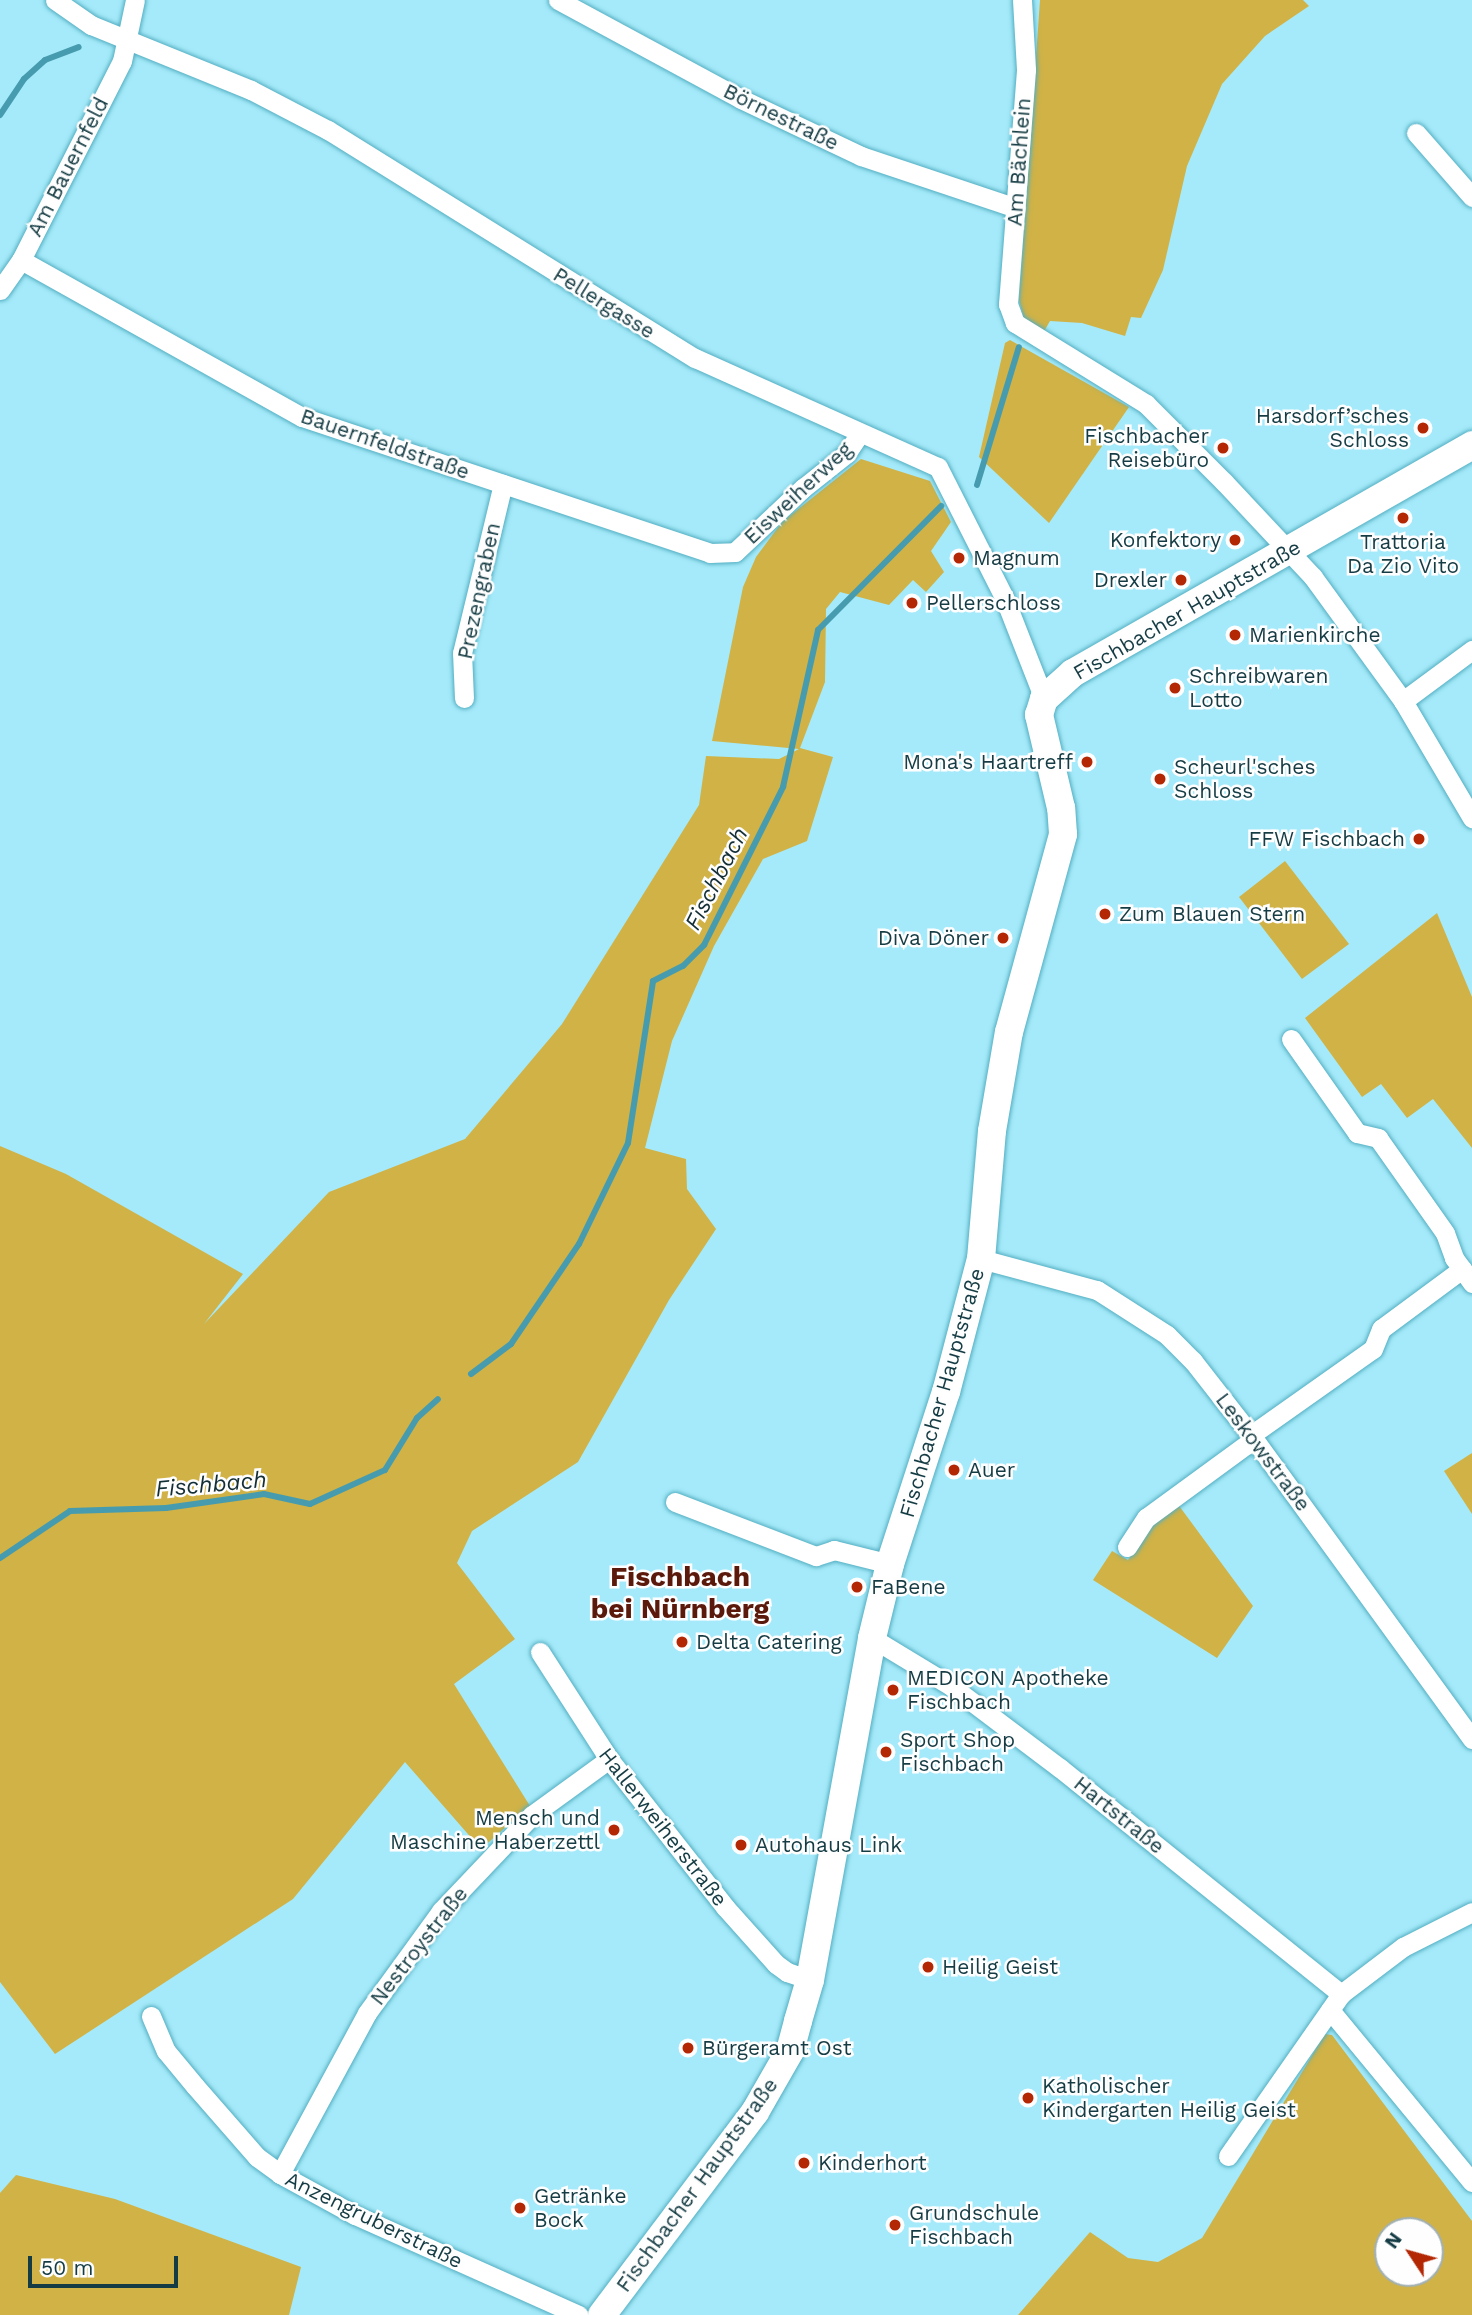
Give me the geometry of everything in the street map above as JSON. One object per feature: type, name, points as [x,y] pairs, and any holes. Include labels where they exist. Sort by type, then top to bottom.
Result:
[{"type":"main road","name":"Fischbacher Hauptstraße","points":[[602,2315],[774,2082],[790,2051],[810,1980],[872,1638],[890,1564],[946,1392],[981,1259],[992,1131],[1009,1032],[1063,834],[1061,808],[1039,715],[1044,699],[1073,673],[1472,446]]},
{"type":"street","name":"Pellergasse","points":[[55,0],[92,25],[251,90],[328,130],[695,358],[938,467],[1003,597],[1044,699]]},
{"type":"street","points":[[127,39],[135,0]]},
{"type":"street","name":"Börnestraße","points":[[558,0],[741,99],[861,156],[1016,208]]},
{"type":"street","name":"Am Bächlein","points":[[1022,0],[1026,70],[1008,304],[1015,323],[1146,404],[1289,552]]},
{"type":"street","name":"Am Bauernfeld","points":[[0,290],[21,260],[122,61],[127,39]]},
{"type":"street","points":[[1416,133],[1472,197]]},
{"type":"street","name":"Bauernfeldstraße","points":[[21,260],[302,417],[710,553],[734,552]]},
{"type":"street","name":"Eisweiherweg","points":[[734,552],[803,488],[845,454],[860,433]]},
{"type":"street","name":"Prezengraben","points":[[464,698],[462,653],[503,484]]},
{"type":"street","points":[[1289,552],[1313,577],[1403,701],[1472,818]]},
{"type":"street","points":[[1403,701],[1472,650]]},
{"type":"street","points":[[1126,1547],[1146,1518],[1373,1349],[1381,1329],[1467,1276],[1445,1233],[1378,1138],[1357,1133],[1291,1039]]},
{"type":"street","name":"Leskowstraße","points":[[981,1259],[1097,1290],[1123,1304],[1167,1335],[1193,1361],[1252,1437],[1472,1739]]},
{"type":"street","points":[[675,1502],[816,1556],[834,1549],[890,1564]]},
{"type":"street","name":"Hartstraße","points":[[872,1638],[951,1686],[1060,1768],[1336,2002],[1472,2182]]},
{"type":"street","name":"Hallerweiherstraße","points":[[540,1652],[609,1759],[725,1907],[787,1972],[810,1980]]},
{"type":"street","name":"Nestroystraße","points":[[280,2174],[367,2013],[441,1911],[532,1815],[609,1759]]},
{"type":"street","points":[[1228,2156],[1336,2002],[1403,1947],[1472,1912]]},
{"type":"street","name":"Anzengruberstraße","points":[[151,2016],[166,2051],[187,2077],[257,2157],[280,2174],[355,2215],[579,2315]]},
{"type":"shaded area","points":[[1040,0],[1303,0],[1309,6],[1265,36],[1222,84],[1187,166],[1163,270],[1141,318],[1131,317],[1125,336],[1082,323],[1050,321],[1042,335],[1024,319],[1019,300]]},
{"type":"shaded area","points":[[1010,340],[1129,407],[1049,523],[979,457],[1005,343]]},
{"type":"shaded area","points":[[861,459],[930,481],[951,522],[931,551],[944,572],[926,592],[913,580],[889,605],[840,592],[826,609],[825,682],[800,748],[833,757],[807,841],[763,859],[714,946],[672,1041],[645,1148],[686,1159],[687,1189],[716,1229],[669,1300],[578,1462],[472,1531],[457,1563],[515,1639],[454,1684],[530,1806],[481,1849],[405,1762],[293,1899],[55,2054],[0,1982],[0,1146],[66,1174],[243,1274],[204,1324],[329,1192],[465,1139],[562,1024],[699,805],[706,756],[779,759],[799,749],[712,741],[743,587],[756,557],[782,522]]},
{"type":"shaded area","points":[[1285,861],[1349,944],[1302,979],[1239,897]]},
{"type":"shaded area","points":[[1437,913],[1472,997],[1472,1148],[1433,1099],[1407,1118],[1381,1084],[1362,1097],[1305,1018]]},
{"type":"shaded area","points":[[1472,1453],[1472,1514],[1444,1471]]},
{"type":"shaded area","points":[[1177,1503],[1253,1606],[1217,1658],[1093,1580],[1112,1551],[1128,1560],[1154,1521]]},
{"type":"shaded area","points":[[1325,2034],[1332,2035],[1472,2221],[1472,2315],[1018,2315],[1090,2232],[1128,2258],[1158,2262],[1202,2238]]},
{"type":"shaded area","points":[[16,2175],[115,2199],[301,2267],[289,2315],[0,2315],[0,2193]]},
{"type":"waterway","points":[[0,115],[24,79],[45,60],[79,47]]},
{"type":"waterway","name":"Fischbach","points":[[977,485],[1019,347]]},
{"type":"waterway","name":"Fischbach","points":[[471,1374],[511,1344],[579,1244],[628,1143],[653,981],[683,966],[704,945],[783,787],[818,630],[941,506]]},
{"type":"waterway","name":"Fischbach","points":[[0,1558],[70,1511],[166,1508],[264,1494],[310,1504],[385,1470],[417,1418],[438,1399]]},
{"type":"place","name":"Harsdorf’sches Schloss","points":[[1423,428]]},
{"type":"place","name":"Fischbacher Reisebüro","points":[[1223,448]]},
{"type":"place","name":"Trattoria Da Zio Vito","points":[[1403,518]]},
{"type":"place","name":"Konfektory","points":[[1235,540]]},
{"type":"place","name":"Magnum","points":[[959,558]]},
{"type":"place","name":"Drexler","points":[[1181,580]]},
{"type":"place","name":"Pellerschloss","points":[[912,603]]},
{"type":"place","name":"Marienkirche","points":[[1235,635]]},
{"type":"place","name":"Schreibwaren Lotto","points":[[1175,688]]},
{"type":"place","name":"Mona's Haartreff","points":[[1087,762]]},
{"type":"place","name":"Scheurl'sches Schloss","points":[[1160,779]]},
{"type":"place","name":"FFW Fischbach","points":[[1419,839]]},
{"type":"place","name":"Zum Blauen Stern","points":[[1105,914]]},
{"type":"place","name":"Diva Döner","points":[[1003,938]]},
{"type":"place","name":"Auer","points":[[954,1470]]},
{"type":"place","name":"FaBene","points":[[857,1587]]},
{"type":"place","name":"Delta Catering","points":[[682,1642]]},
{"type":"place","name":"MEDICON Apotheke Fischbach","points":[[893,1690]]},
{"type":"place","name":"Sport Shop Fischbach","points":[[886,1752]]},
{"type":"place","name":"Mensch und Maschine Haberzettl","points":[[614,1830]]},
{"type":"place","name":"Autohaus Link","points":[[741,1845]]},
{"type":"place","name":"Heilig Geist","points":[[928,1967]]},
{"type":"place","name":"Bürgeramt Ost","points":[[688,2048]]},
{"type":"place","name":"Katholischer Kindergarten Heilig Geist","points":[[1028,2098]]},
{"type":"place","name":"Kinderhort","points":[[804,2163]]},
{"type":"place","name":"Getränke Bock","points":[[520,2208]]},
{"type":"place","name":"Grundschule Fischbach","points":[[895,2225]]},
{"type":"district","name":"Fischbach bei Nürnberg","points":[[680,1593]]}]
